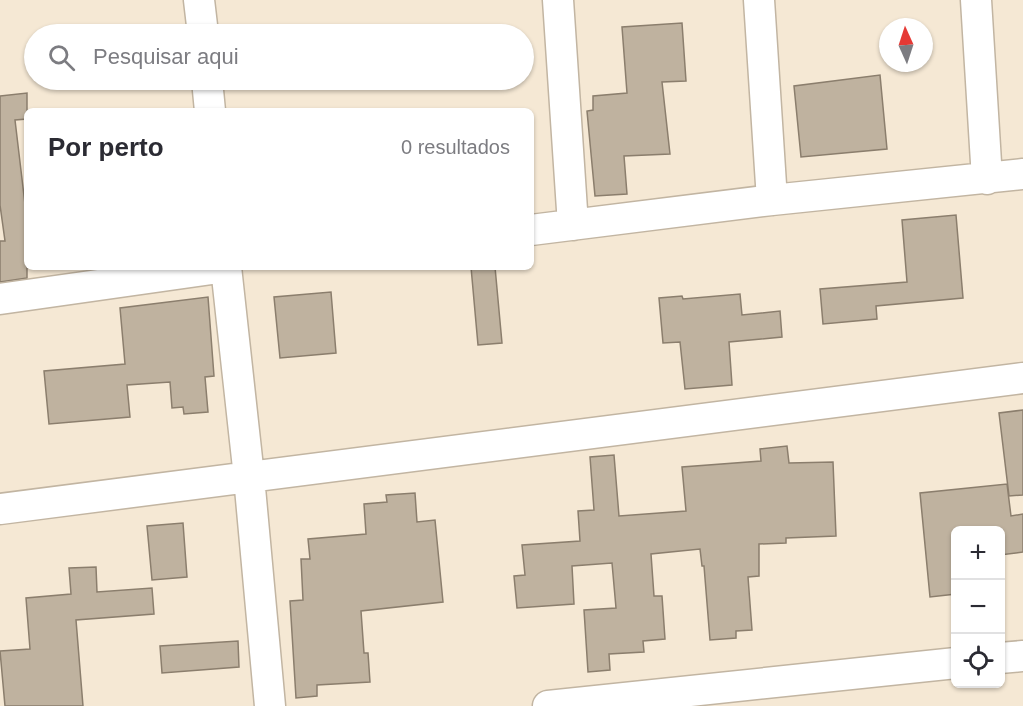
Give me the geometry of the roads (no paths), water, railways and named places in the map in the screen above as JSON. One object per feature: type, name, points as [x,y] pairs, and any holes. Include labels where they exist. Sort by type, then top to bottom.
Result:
[{"type":"street","points":[[200,0],[202,24]]},
{"type":"street","points":[[558,0],[573,225]]},
{"type":"street","points":[[759,0],[772,200]]},
{"type":"street","points":[[976,0],[987,179]]},
{"type":"street","points":[[208,90],[210,108]]},
{"type":"street","points":[[534,230],[772,200],[1023,174]]},
{"type":"street","points":[[0,299],[205,270]]},
{"type":"street","points":[[226,270],[249,477],[270,706]]},
{"type":"street","points":[[0,509],[1023,378]]},
{"type":"street","points":[[1005,658],[1023,656]]},
{"type":"street","points":[[548,706],[951,664]]}]
